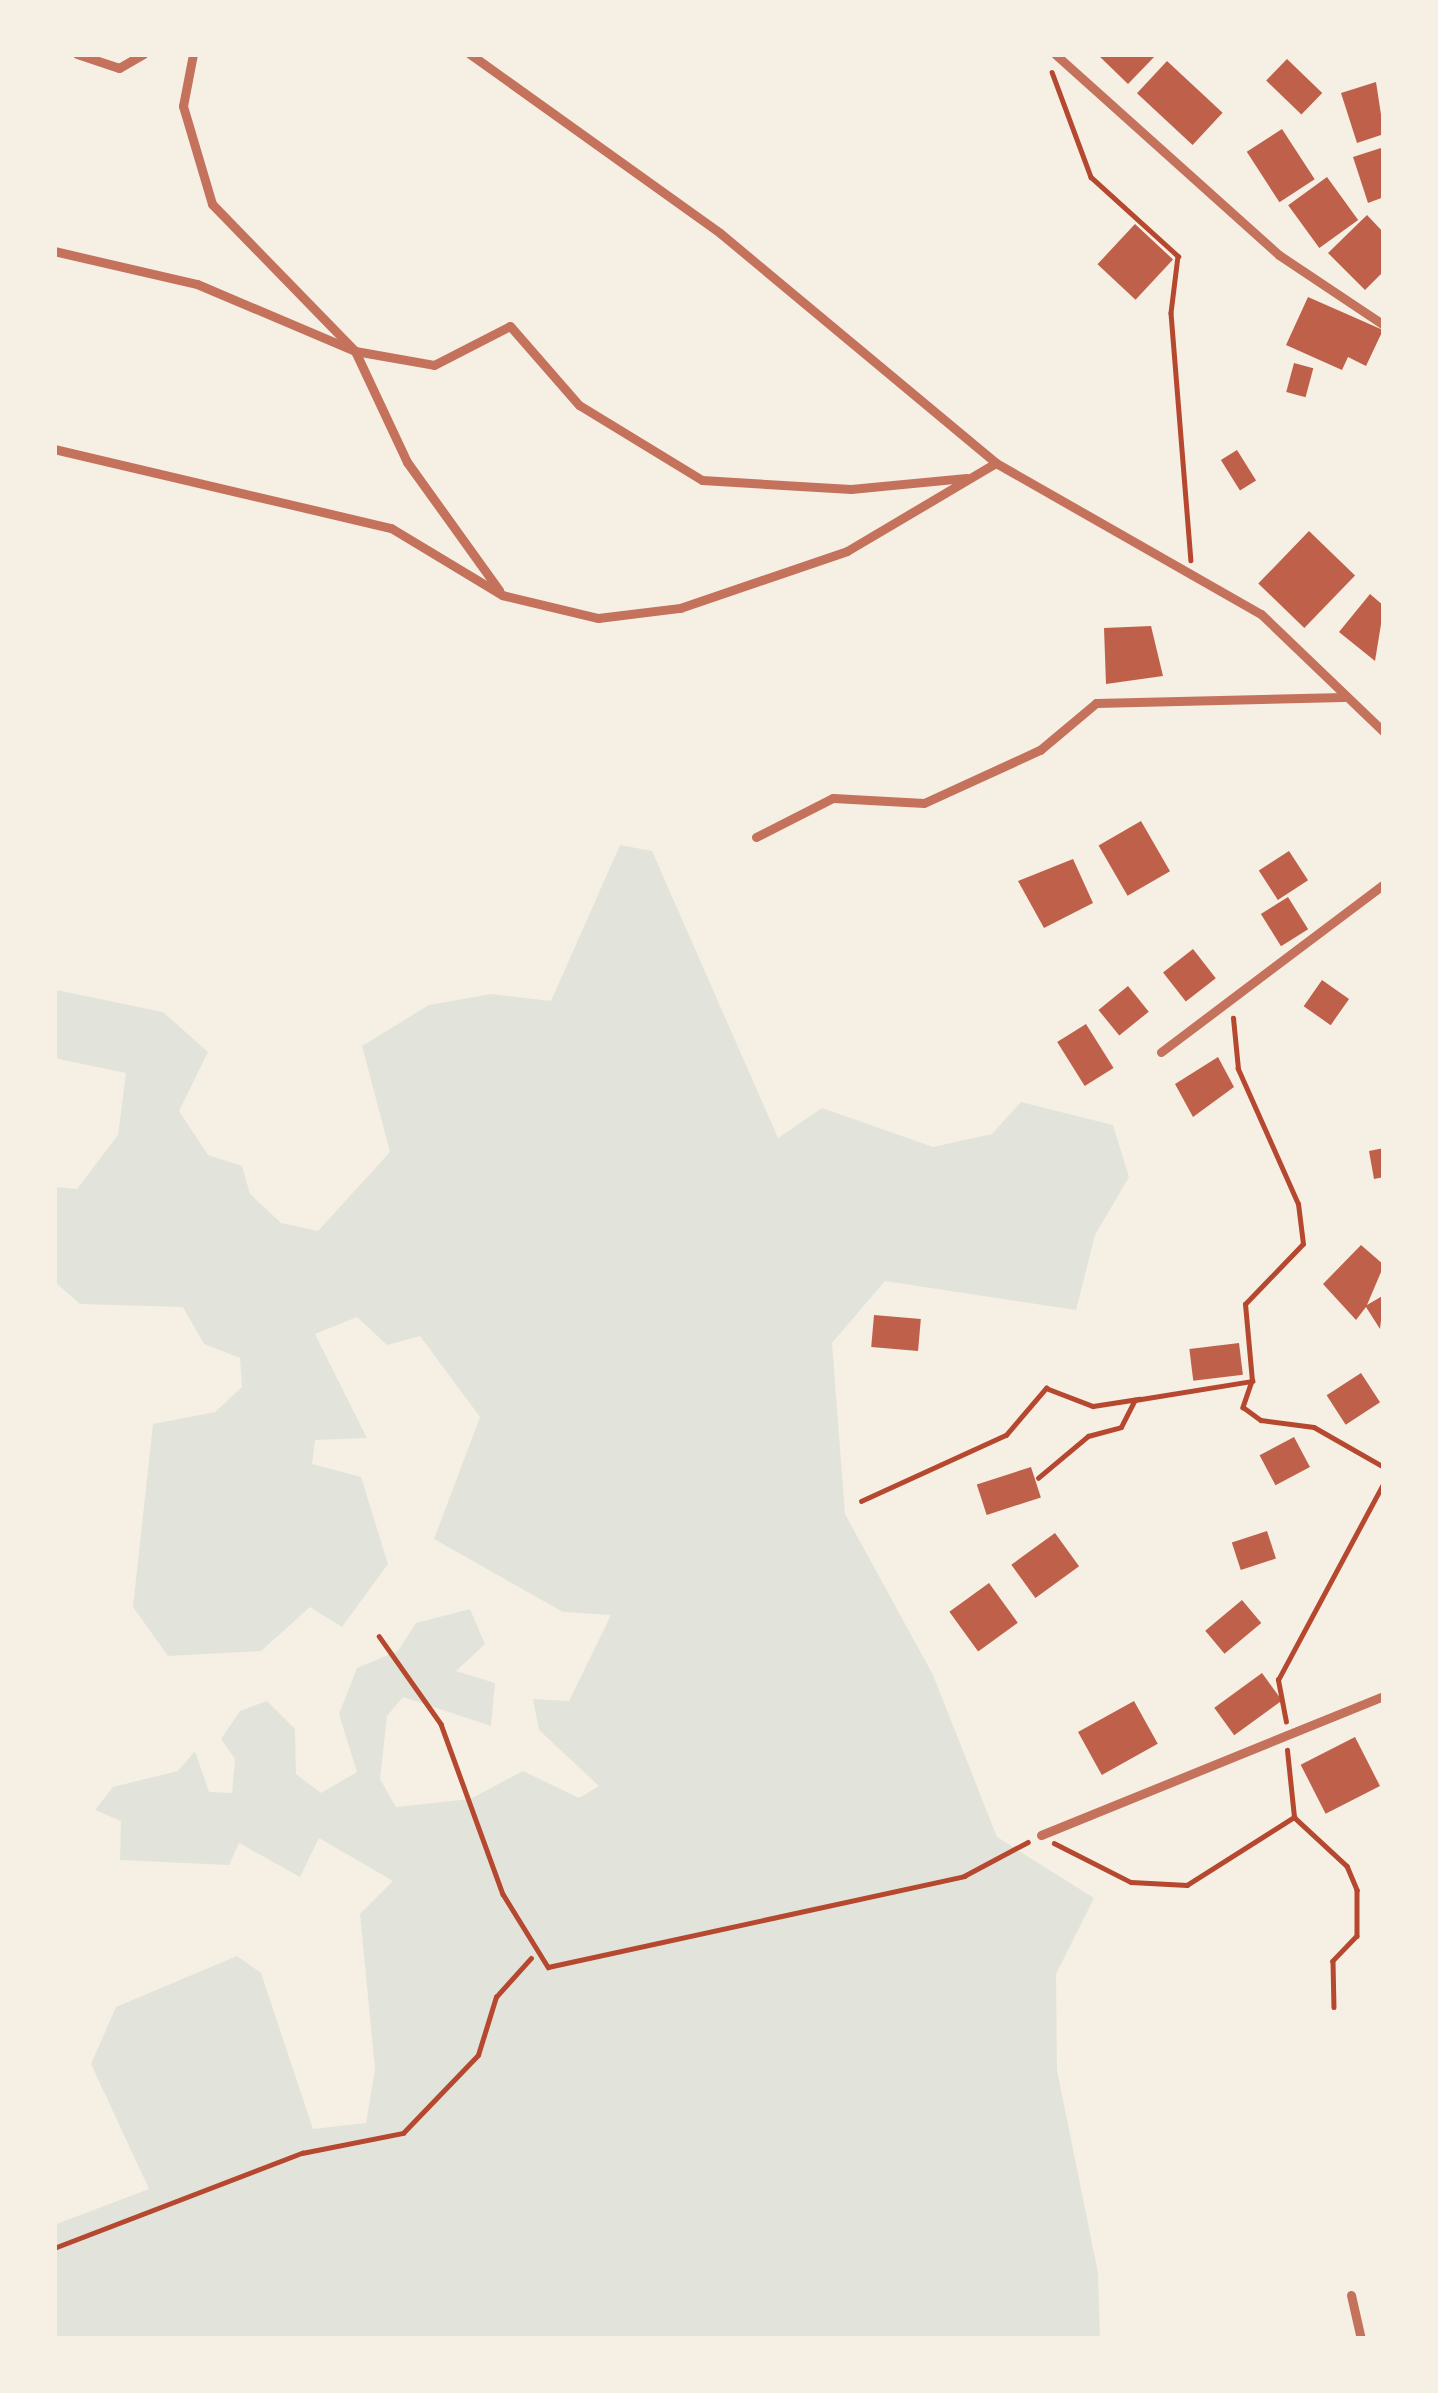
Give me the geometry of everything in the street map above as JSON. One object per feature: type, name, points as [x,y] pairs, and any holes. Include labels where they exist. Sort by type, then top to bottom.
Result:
[{"type":"street","points":[[77,54],[119,68],[143,54]]},
{"type":"street","points":[[193,54],[183,106],[212,204],[355,351],[407,463],[502,595]]},
{"type":"street","points":[[470,54],[720,233],[996,463],[1192,566],[1384,732]]},
{"type":"street","points":[[1055,54],[1279,256],[1384,325]]},
{"type":"street","points":[[54,251],[197,284],[355,351],[434,365],[510,326],[579,405],[701,480],[851,489],[971,478]]},
{"type":"street","points":[[54,449],[391,528],[502,595],[598,618],[680,608],[847,550],[996,463]]},
{"type":"street","points":[[756,837],[833,798],[924,802],[1040,749],[1096,703],[1344,697]]},
{"type":"street","points":[[1161,1052],[1384,884]]},
{"type":"street","points":[[1041,1835],[1284,1741],[1384,1696]]},
{"type":"street","points":[[1351,2295],[1361,2339]]},
{"type":"path","points":[[1046,54],[1090,177],[1178,256],[1172,334],[1192,566]]},
{"type":"path","points":[[1237,995],[1238,1069],[1298,1204],[1304,1244],[1245,1304],[1252,1381],[1244,1407],[1261,1420],[1314,1427],[1384,1467]]},
{"type":"path","points":[[861,1501],[1006,1435],[1046,1388],[1093,1406],[1252,1381]]},
{"type":"path","points":[[1038,1478],[1088,1436],[1121,1427],[1138,1399]]},
{"type":"path","points":[[1334,2007],[1334,1961],[1358,1936],[1357,1890],[1348,1866],[1294,1817],[1279,1680],[1384,1483]]},
{"type":"path","points":[[379,1636],[440,1724],[532,1957]]},
{"type":"path","points":[[532,1957],[580,1968],[964,1876],[1041,1835],[1131,1882],[1187,1885],[1294,1817]]},
{"type":"path","points":[[54,2248],[302,2152],[403,2133],[478,2055],[503,1984],[532,1957]]},
{"type":"shaded area","points":[[620,845],[652,851],[778,1138],[822,1108],[933,1147],[992,1134],[1021,1102],[1113,1125],[1129,1177],[1095,1235],[1076,1310],[885,1281],[832,1343],[845,1514],[933,1675],[997,1837],[1094,1898],[1056,1974],[1057,2070],[1098,2273],[1100,2339],[54,2339],[54,2225],[149,2189],[91,2064],[116,2007],[237,1956],[261,1973],[313,2129],[366,2123],[375,2069],[360,1914],[393,1881],[319,1838],[300,1877],[239,1843],[229,1865],[120,1860],[121,1821],[95,1810],[113,1787],[178,1771],[195,1751],[209,1792],[232,1793],[235,1759],[221,1739],[240,1711],[267,1701],[295,1729],[296,1774],[321,1793],[357,1772],[339,1714],[357,1668],[398,1651],[416,1623],[470,1609],[485,1644],[456,1671],[495,1683],[491,1726],[403,1697],[387,1716],[380,1779],[396,1807],[470,1799],[523,1771],[579,1798],[599,1786],[539,1730],[533,1699],[569,1701],[611,1615],[563,1612],[434,1539],[480,1417],[420,1336],[387,1345],[357,1317],[315,1334],[367,1438],[315,1440],[312,1464],[361,1477],[388,1564],[342,1627],[310,1607],[261,1651],[168,1656],[133,1607],[153,1424],[215,1412],[242,1387],[240,1358],[204,1344],[183,1307],[80,1304],[54,1281],[54,1187],[77,1189],[118,1135],[126,1073],[54,1058],[56,990],[163,1012],[208,1052],[179,1111],[208,1155],[242,1166],[250,1194],[281,1223],[318,1231],[390,1152],[362,1046],[429,1005],[491,994],[551,1001]]},
{"type":"building","points":[[1097,54],[1157,54],[1128,84]]},
{"type":"building","points":[[1287,59],[1322,93],[1301,115],[1266,81]]},
{"type":"building","points":[[1167,61],[1223,113],[1193,145],[1137,93]]},
{"type":"building","points":[[1376,82],[1384,134],[1357,143],[1341,93]]},
{"type":"building","points":[[1282,129],[1315,179],[1279,202],[1247,152]]},
{"type":"building","points":[[1384,147],[1384,197],[1368,203],[1353,157]]},
{"type":"building","points":[[1327,177],[1358,220],[1319,248],[1288,205]]},
{"type":"building","points":[[1367,215],[1384,233],[1384,271],[1365,290],[1328,253]]},
{"type":"building","points":[[1135,224],[1173,259],[1136,300],[1097,264]]},
{"type":"building","points":[[1308,297],[1383,330],[1366,366],[1348,357],[1342,370],[1286,345]]},
{"type":"building","points":[[1294,363],[1313,368],[1306,397],[1286,392]]},
{"type":"building","points":[[1237,450],[1256,481],[1240,491],[1221,460]]},
{"type":"building","points":[[1309,531],[1355,575],[1304,628],[1258,584]]},
{"type":"building","points":[[1370,594],[1384,606],[1375,661],[1339,632]]},
{"type":"building","points":[[1151,626],[1163,676],[1106,684],[1104,628]]},
{"type":"building","points":[[1141,821],[1170,871],[1128,896],[1099,845]]},
{"type":"building","points":[[1289,851],[1308,880],[1278,900],[1259,871]]},
{"type":"building","points":[[1073,859],[1093,903],[1044,928],[1018,881]]},
{"type":"building","points":[[1288,897],[1308,929],[1281,946],[1261,914]]},
{"type":"building","points":[[1193,949],[1216,978],[1186,1002],[1163,972]]},
{"type":"building","points":[[1322,980],[1349,999],[1331,1025],[1304,1006]]},
{"type":"building","points":[[1128,986],[1149,1012],[1119,1036],[1098,1010]]},
{"type":"building","points":[[1086,1024],[1114,1068],[1085,1086],[1057,1042]]},
{"type":"building","points":[[1218,1057],[1234,1087],[1193,1117],[1175,1084]]},
{"type":"building","points":[[1384,1148],[1384,1177],[1374,1179],[1369,1151]]},
{"type":"building","points":[[1361,1245],[1384,1265],[1367,1305],[1384,1295],[1380,1329],[1366,1307],[1356,1320],[1323,1284]]},
{"type":"building","points":[[874,1315],[921,1319],[918,1351],[871,1347]]},
{"type":"building","points":[[1239,1343],[1243,1375],[1193,1381],[1189,1349]]},
{"type":"building","points":[[1361,1373],[1380,1402],[1346,1425],[1327,1395]]},
{"type":"building","points":[[1294,1437],[1310,1467],[1276,1485],[1260,1455]]},
{"type":"building","points":[[1031,1467],[1041,1497],[987,1515],[977,1485]]},
{"type":"building","points":[[1267,1531],[1276,1559],[1241,1570],[1232,1542]]},
{"type":"building","points":[[1055,1533],[1079,1566],[1035,1598],[1011,1565]]},
{"type":"building","points":[[989,1583],[1018,1623],[978,1651],[949,1612]]},
{"type":"building","points":[[1242,1600],[1261,1623],[1225,1654],[1205,1631]]},
{"type":"building","points":[[1262,1673],[1282,1701],[1234,1735],[1214,1708]]},
{"type":"building","points":[[1134,1701],[1158,1744],[1102,1775],[1078,1732]]},
{"type":"building","points":[[1355,1737],[1380,1786],[1326,1814],[1301,1765]]}]
